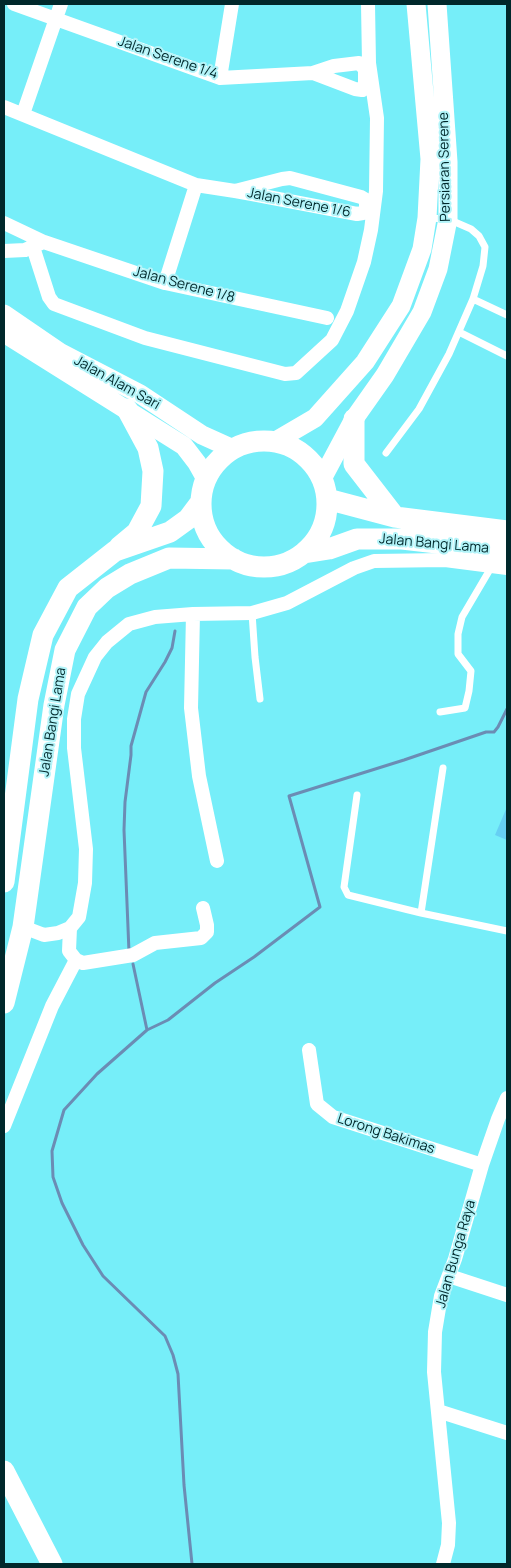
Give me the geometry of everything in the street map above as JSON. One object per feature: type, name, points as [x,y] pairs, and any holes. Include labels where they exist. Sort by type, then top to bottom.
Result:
[{"type":"main road","points":[[115,551],[137,532],[151,506],[154,471],[148,448],[127,409]]},
{"type":"main road","points":[[354,419],[354,464],[395,518]]},
{"type":"main road","name":"Jalan Bangi Lama","points":[[304,553],[317,538],[325,499],[310,461],[294,448],[274,442],[253,442],[233,449],[217,462],[206,479],[200,503],[203,523],[211,538],[225,554],[244,564],[264,567],[285,563],[304,553],[329,549],[357,539],[402,539],[507,551]]},
{"type":"main road","points":[[325,499],[395,518],[507,531]]},
{"type":"main road","name":"Jalan Bangi Lama","points":[[4,882],[28,698],[43,634],[68,588],[115,551],[170,532],[188,519],[200,503]]},
{"type":"main road","name":"Jalan Bangi Lama","points":[[4,1010],[4,1001],[23,927],[56,696],[65,650],[87,607],[108,588],[130,574],[169,558],[234,559]]},
{"type":"main road","points":[[4,1471],[52,1564]]},
{"type":"street","name":"Jalan Serene 1/4","points":[[14,4],[220,78],[313,74]]},
{"type":"street","points":[[22,114],[61,4]]},
{"type":"street","points":[[220,78],[232,4]]},
{"type":"street","points":[[39,244],[49,297],[54,304],[144,338],[285,374],[296,373],[332,340],[347,311],[364,262],[371,230],[376,190],[376,118],[369,63],[368,4]]},
{"type":"street","name":"Persiaran Serene","points":[[274,442],[315,418],[365,362],[401,306],[422,249],[427,218],[430,158],[416,4]]},
{"type":"street","name":"Persiaran Serene","points":[[325,499],[354,419],[385,375],[422,312],[438,269],[448,219],[448,162],[437,4]]},
{"type":"street","name":"Jalan Serene 1/6","points":[[5,110],[22,114],[196,185],[357,214],[363,213],[366,209],[366,200],[361,197],[290,178],[235,191]]},
{"type":"street","points":[[165,283],[196,185]]},
{"type":"street","name":"Jalan Serene 1/8","points":[[4,223],[39,244],[165,283],[326,318]]},
{"type":"street","name":"Jalan Serene 1/8","points":[[4,251],[25,250],[39,244]]},
{"type":"street","name":"Jalan Alam Sari","points":[[4,314],[61,353],[140,394],[202,435],[233,449]]},
{"type":"street","name":"Jalan Alam Sari","points":[[4,333],[184,446],[206,479]]},
{"type":"street","points":[[23,927],[44,935],[58,933],[70,928],[79,917],[85,883],[86,850],[74,748],[74,719],[78,694],[96,657],[107,642],[129,624],[155,617],[252,613],[287,602],[354,568],[374,561],[445,560],[507,568]]},
{"type":"street","points":[[193,614],[190,708],[199,776],[217,861]]},
{"type":"street","points":[[70,928],[70,951],[76,960],[83,963],[133,955],[155,943],[201,938],[207,932],[202,908]]},
{"type":"street","points":[[4,1126],[52,1006],[76,960]]},
{"type":"street","name":"Lorong Bakimas","points":[[309,1050],[317,1104],[333,1117],[482,1165]]},
{"type":"street","name":"Jalan Bunga Raya","points":[[443,1564],[448,1545],[449,1523],[434,1372],[436,1332],[441,1296],[449,1276],[482,1165],[507,1098]]},
{"type":"street","points":[[449,1276],[507,1295]]},
{"type":"street","points":[[438,1411],[507,1433]]},
{"type":"lane","points":[[386,453],[419,409],[449,354],[473,299],[483,266],[485,248],[479,236],[471,228],[448,219],[427,218]]},
{"type":"lane","points":[[473,299],[507,315]]},
{"type":"lane","points":[[459,332],[507,356]]},
{"type":"lane","points":[[440,712],[465,708],[471,671],[458,654],[458,634],[462,617],[492,566]]},
{"type":"lane","points":[[252,613],[254,657],[260,700]]},
{"type":"lane","points":[[421,913],[444,768]]},
{"type":"lane","points":[[357,795],[344,887],[348,895],[507,931]]},
{"type":"building","points":[[507,807],[507,840],[495,835]]},
{"type":"waterway","points":[[129,952],[124,830],[131,746],[146,692],[172,648],[175,631]]},
{"type":"waterway","points":[[192,1564],[184,1485],[178,1374],[173,1355],[165,1336],[103,1276],[83,1245],[62,1203],[53,1177],[52,1151],[64,1110],[97,1074],[147,1030],[168,1020],[215,983],[254,957],[320,907],[289,796],[486,732],[494,732],[507,709]]},
{"type":"waterway","points":[[133,964],[147,1030]]}]
